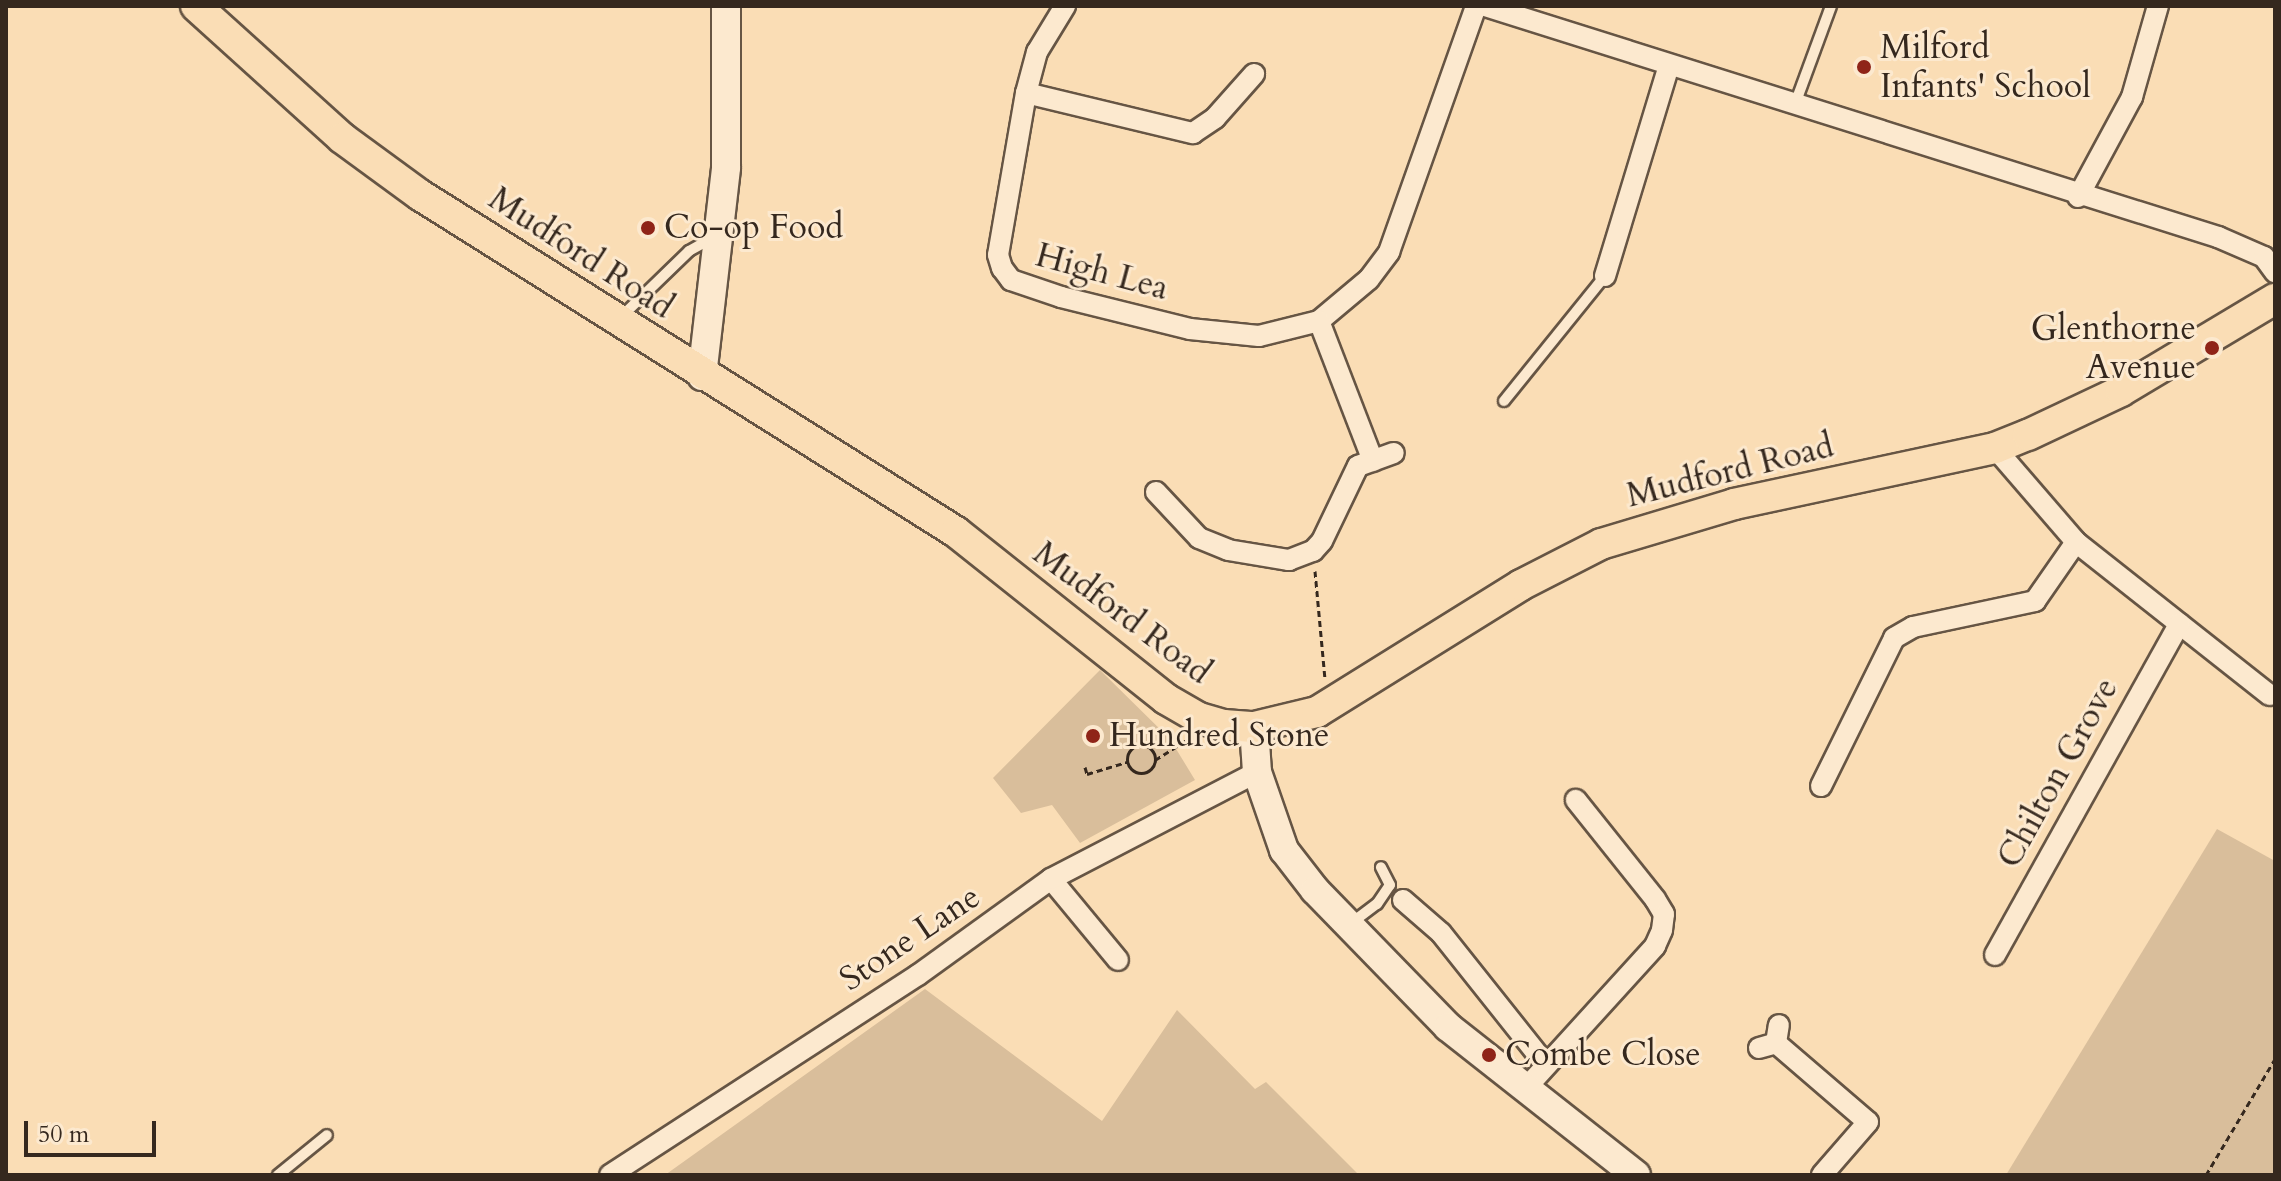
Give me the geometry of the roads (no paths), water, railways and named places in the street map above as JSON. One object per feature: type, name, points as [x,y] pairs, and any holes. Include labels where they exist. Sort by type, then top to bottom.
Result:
[{"type":"main road","name":"Mudford Road","points":[[196,6],[342,138],[420,195],[702,376],[956,532],[1166,699],[1199,718],[1254,727],[1287,722],[1328,706],[1521,585],[1601,544],[1734,504],[1995,448],[2121,391],[2275,299]]},
{"type":"street","points":[[702,376],[726,167],[726,6]]},
{"type":"street","name":"High Lea","points":[[1065,6],[1037,52],[1026,93],[998,255],[1011,280],[1224,335],[1259,336],[1319,321],[1369,279],[1389,252],[1476,6]]},
{"type":"street","points":[[1485,6],[2078,197],[2218,237],[2264,257],[2275,272]]},
{"type":"street","points":[[2078,197],[2132,97],[2158,6]]},
{"type":"street","points":[[1605,276],[1669,66]]},
{"type":"street","points":[[1026,93],[1193,133],[1215,118],[1254,74]]},
{"type":"street","points":[[1319,321],[1365,468]]},
{"type":"street","points":[[1995,448],[2076,542],[2270,695]]},
{"type":"street","points":[[1156,492],[1199,538],[1228,550],[1289,560],[1313,551],[1365,468],[1394,453]]},
{"type":"street","points":[[1821,786],[1894,638],[1913,627],[2035,601],[2076,542]]},
{"type":"street","name":"Chilton Grove","points":[[1995,955],[2179,624]]},
{"type":"street","points":[[1254,727],[1257,772],[1284,850],[1349,925],[1448,1027],[1636,1175]]},
{"type":"street","name":"Stone Lane","points":[[610,1175],[918,975],[1051,879],[1257,772]]},
{"type":"street","points":[[1526,1088],[1655,946],[1664,914],[1576,800]]},
{"type":"street","points":[[1051,879],[1118,960]]},
{"type":"street","points":[[1403,900],[1441,933],[1546,1065]]},
{"type":"street","points":[[1771,1039],[1868,1122],[1822,1175]]},
{"type":"lane","points":[[1794,106],[1831,6]]},
{"type":"lane","points":[[618,322],[633,301],[683,261],[689,251],[718,235]]},
{"type":"lane","points":[[1504,401],[1605,276]]},
{"type":"lane","points":[[1349,925],[1377,904],[1390,885],[1381,867]]},
{"type":"lane","points":[[278,1175],[327,1135]]},
{"type":"place","name":"Milford Infants' School","points":[[1864,67]]},
{"type":"place","name":"Co-op Food","points":[[648,228]]},
{"type":"place","name":"Glenthorne Avenue","points":[[2212,348]]},
{"type":"place","name":"Hundred Stone","points":[[1093,736]]},
{"type":"place","name":"Combe Close","points":[[1489,1055]]}]
